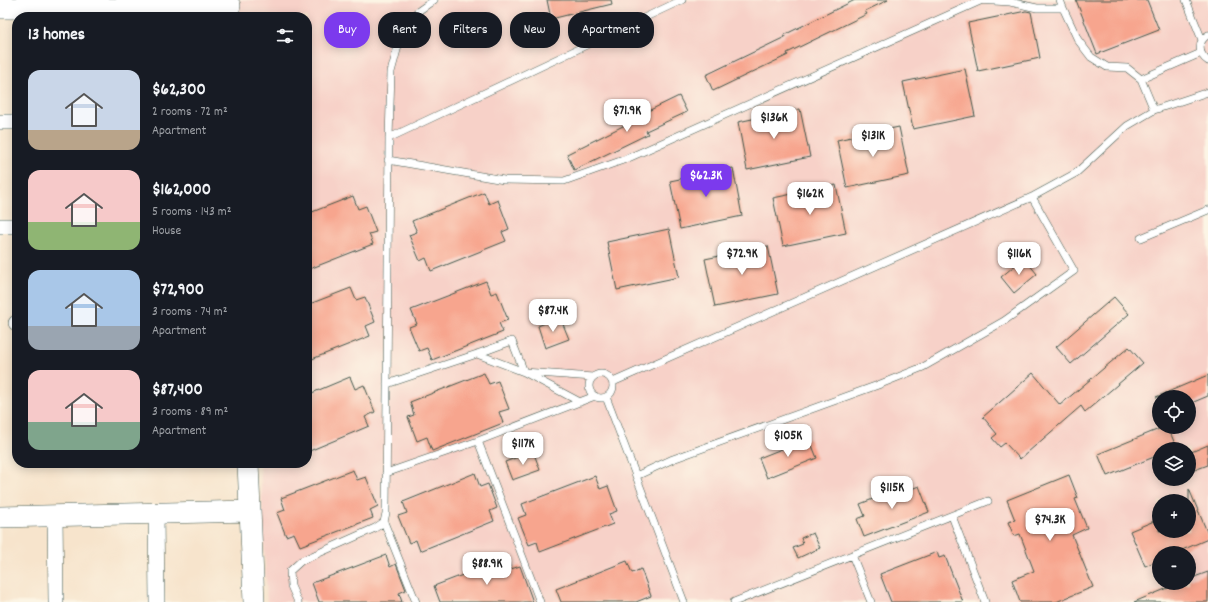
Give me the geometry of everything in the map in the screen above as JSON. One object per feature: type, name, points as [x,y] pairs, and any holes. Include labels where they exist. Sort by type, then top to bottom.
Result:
[{"type":"street","points":[[0,8],[222,8]]},
{"type":"street","points":[[0,122],[12,122]]},
{"type":"street","points":[[0,226],[12,226]]},
{"type":"street","points":[[248,468],[254,602]]},
{"type":"street","points":[[0,517],[250,511]]},
{"type":"street","points":[[156,513],[157,602]]},
{"type":"street","points":[[55,515],[56,602]]},
{"type":"lane","points":[[416,602],[384,522],[386,513],[388,160],[391,72],[400,39],[417,12],[434,0]]},
{"type":"lane","points":[[389,138],[682,0]]},
{"type":"lane","points":[[1060,0],[1078,40],[1091,57],[1107,67],[1127,68],[1141,79],[1154,110]]},
{"type":"lane","points":[[1186,0],[1202,40]]},
{"type":"lane","points":[[388,160],[504,180],[564,181],[626,159],[978,1],[1010,2],[1037,8],[1063,8]]},
{"type":"lane","points":[[1208,35],[1202,40],[1200,46],[1203,57],[1208,61]]},
{"type":"lane","points":[[1141,79],[1201,53]]},
{"type":"lane","points":[[613,382],[1032,197],[1076,173],[1126,126],[1154,110],[1208,92]]},
{"type":"lane","points":[[636,476],[685,455],[923,368],[1004,321],[1074,271],[1032,197]]},
{"type":"lane","points":[[1141,238],[1208,210]]},
{"type":"lane","points":[[387,384],[478,354],[512,341],[524,372]]},
{"type":"lane","points":[[478,354],[524,372],[580,402]]},
{"type":"lane","points":[[524,372],[593,377],[597,375],[606,375],[613,382]]},
{"type":"lane","points":[[593,377],[589,386],[590,390],[595,396],[601,398],[606,397],[612,391],[613,382]]},
{"type":"lane","points":[[386,473],[478,441],[595,396]]},
{"type":"lane","points":[[606,397],[684,602]]},
{"type":"lane","points":[[478,441],[540,602]]},
{"type":"lane","points":[[734,602],[988,501]]},
{"type":"lane","points":[[952,516],[985,602]]},
{"type":"lane","points":[[298,602],[292,586],[290,571],[301,560],[375,528],[384,522]]},
{"type":"lane","points":[[852,555],[871,602]]},
{"type":"shaded area","points":[[237,0],[1208,0],[1208,602],[267,602],[260,468],[312,468],[312,12],[238,12]]},
{"type":"building","points":[[547,0],[611,0],[612,4],[579,12],[568,12],[568,15],[560,17],[560,12],[550,12]]},
{"type":"building","points":[[855,0],[888,0],[865,11],[867,14],[787,53],[788,55],[713,91],[706,75],[785,37],[784,35]]},
{"type":"building","points":[[1076,0],[1147,0],[1159,30],[1097,54]]},
{"type":"building","points":[[1026,11],[1031,12],[1040,58],[978,71],[968,23]]},
{"type":"building","points":[[965,69],[975,116],[913,129],[903,82]]},
{"type":"building","points":[[679,96],[687,112],[646,131],[648,134],[574,170],[567,154],[645,115],[644,113]]},
{"type":"building","points":[[800,109],[810,157],[747,170],[738,122]]},
{"type":"building","points":[[899,127],[909,175],[847,188],[837,140]]},
{"type":"building","points":[[733,168],[742,216],[680,229],[670,181]]},
{"type":"building","points":[[836,185],[846,233],[783,246],[773,198]]},
{"type":"building","points":[[484,192],[489,204],[498,200],[509,229],[502,232],[506,241],[431,271],[426,258],[420,261],[409,235],[417,232],[412,221]]},
{"type":"building","points":[[353,196],[358,209],[366,206],[376,232],[369,234],[373,244],[312,268],[312,212]]},
{"type":"building","points":[[669,229],[679,277],[617,290],[607,242]]},
{"type":"building","points":[[768,246],[778,294],[715,307],[705,259]]},
{"type":"building","points":[[1024,258],[1037,274],[1014,293],[1001,277]]},
{"type":"building","points":[[486,281],[491,294],[497,292],[508,320],[499,323],[503,332],[432,360],[427,348],[419,351],[409,327],[417,324],[411,310]]},
{"type":"building","points":[[351,288],[356,300],[365,297],[375,322],[366,326],[370,336],[312,359],[312,303]]},
{"type":"building","points":[[1114,297],[1129,314],[1071,364],[1056,347]]},
{"type":"building","points":[[560,317],[569,339],[545,348],[538,326]]},
{"type":"building","points":[[1129,347],[1143,363],[1085,412],[1081,406],[1020,459],[1005,443],[1000,447],[992,438],[997,434],[983,417],[1033,373],[1060,405]]},
{"type":"building","points":[[484,373],[489,384],[498,381],[509,409],[499,412],[503,423],[432,451],[427,437],[417,441],[408,417],[414,415],[410,402]]},
{"type":"building","points":[[1208,375],[1208,396],[1196,401],[1196,390],[1173,390]]},
{"type":"building","points":[[350,377],[355,389],[364,385],[375,412],[365,417],[369,426],[312,450],[312,393]]},
{"type":"building","points":[[1152,432],[1152,434],[1171,434],[1174,442],[1152,442],[1152,458],[1107,476],[1098,454]]},
{"type":"building","points":[[809,438],[817,458],[767,478],[759,458]]},
{"type":"building","points":[[1208,445],[1208,465],[1196,469],[1196,450]]},
{"type":"building","points":[[533,451],[540,470],[512,480],[505,462]]},
{"type":"building","points":[[353,470],[357,480],[366,477],[378,506],[370,510],[373,518],[300,546],[294,533],[286,536],[277,513],[285,510],[281,498]]},
{"type":"building","points":[[475,473],[480,487],[488,484],[497,508],[490,511],[494,521],[420,551],[416,540],[409,543],[398,516],[407,513],[403,502]]},
{"type":"building","points":[[1069,475],[1078,498],[1075,499],[1087,528],[1072,535],[1093,587],[1056,602],[1020,602],[1012,580],[1034,571],[1020,534],[1014,536],[1008,522],[1015,520],[1007,500]]},
{"type":"building","points":[[595,476],[600,489],[608,486],[617,511],[609,514],[613,524],[540,552],[537,542],[529,545],[518,518],[526,515],[522,504]]},
{"type":"building","points":[[919,486],[929,512],[864,537],[857,519],[865,516],[860,504],[904,487],[906,491]]},
{"type":"building","points":[[1196,506],[1208,534],[1208,539],[1192,546],[1152,546],[1152,563],[1145,566],[1130,531],[1152,522],[1152,538],[1196,538]]},
{"type":"building","points":[[813,533],[820,548],[798,558],[793,548],[803,544],[801,538]]},
{"type":"building","points":[[937,552],[939,558],[945,556],[963,602],[891,602],[880,574]]},
{"type":"building","points":[[386,555],[390,567],[396,564],[406,590],[399,593],[402,602],[319,602],[312,583]]},
{"type":"building","points":[[507,558],[511,569],[520,566],[533,602],[440,602],[434,586]]},
{"type":"building","points":[[627,561],[632,573],[641,569],[651,596],[636,602],[561,602],[556,589]]},
{"type":"building","points":[[1208,572],[1208,602],[1134,602],[1163,590],[1196,590],[1196,576]]}]
